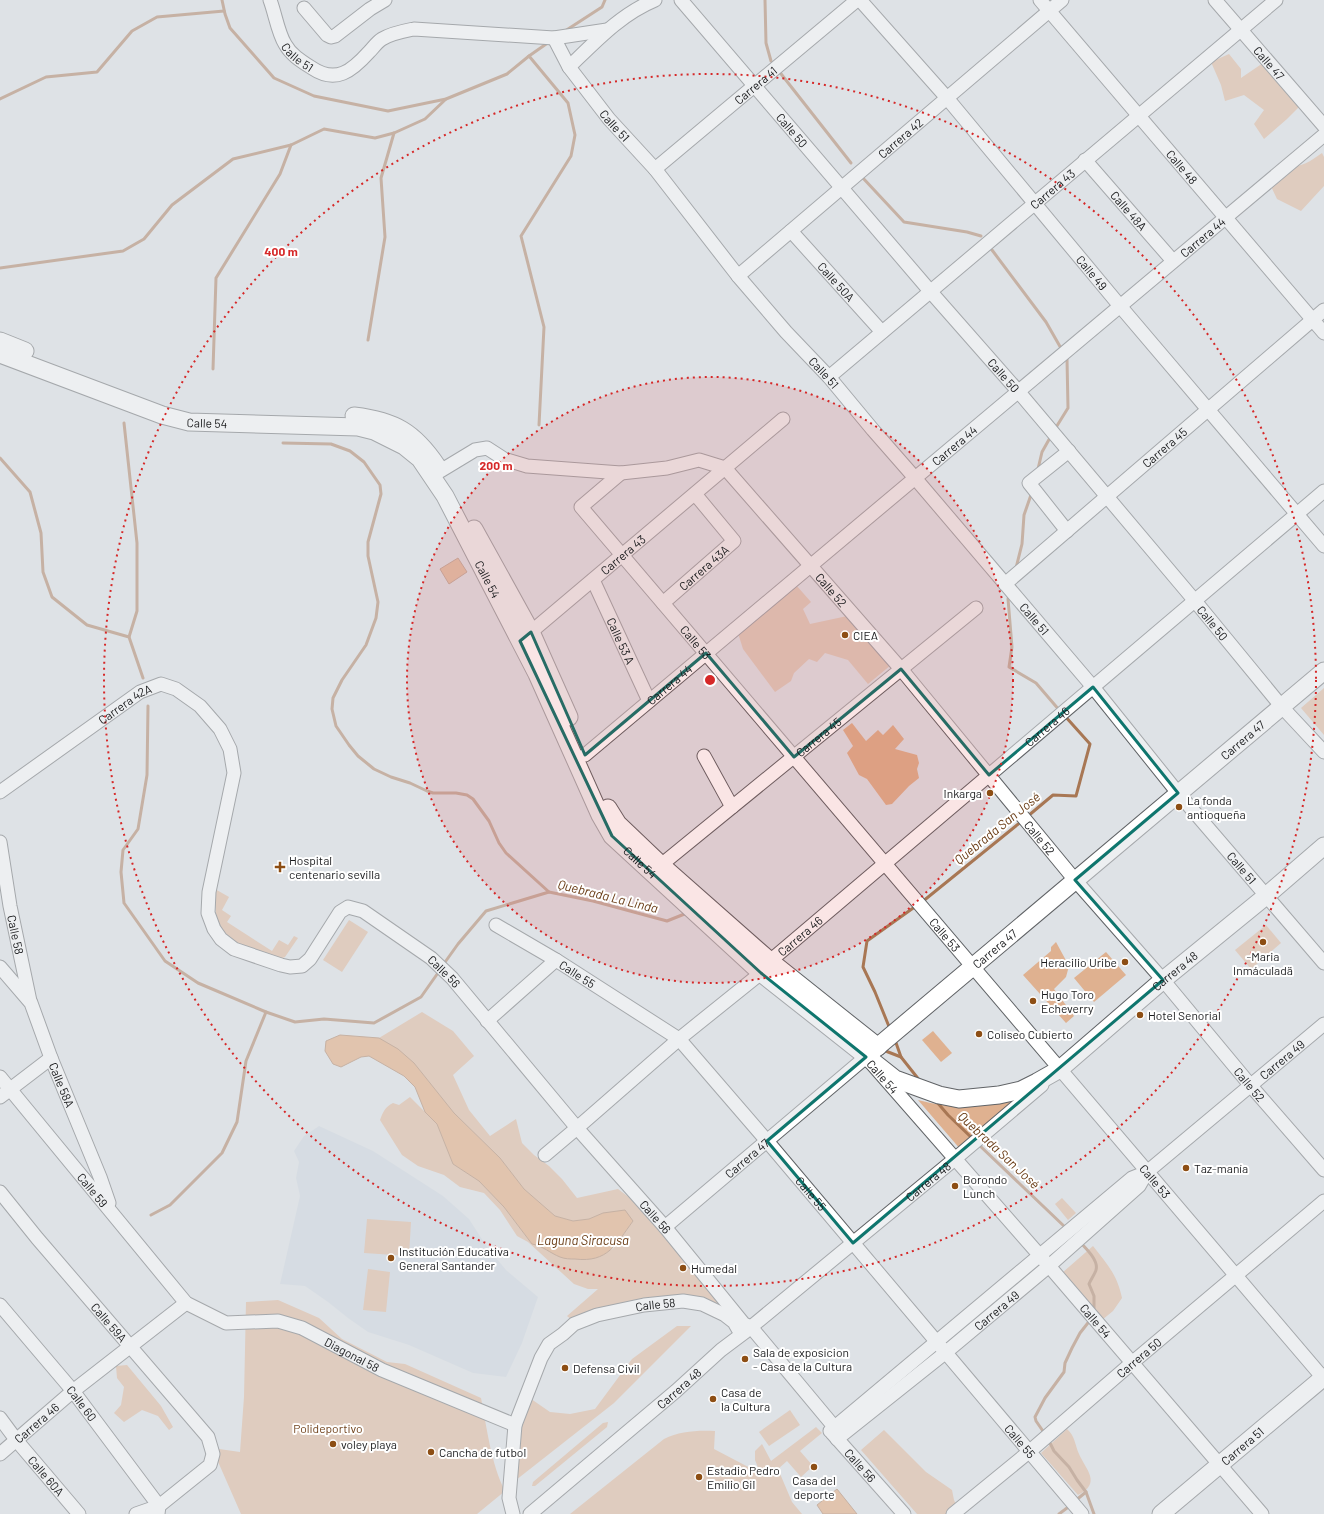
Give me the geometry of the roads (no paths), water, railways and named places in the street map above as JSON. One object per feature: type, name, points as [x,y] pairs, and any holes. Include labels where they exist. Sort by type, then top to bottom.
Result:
[{"type":"main road","name":"Calle 54","points":[[0,341],[24,357]]},
{"type":"main road","name":"Calle 54","points":[[0,354],[24,357],[154,402],[189,417],[352,416],[378,419],[398,427],[424,447],[436,474],[489,554],[526,636],[594,802],[612,836],[766,967],[872,1052]]},
{"type":"main road","name":"Calle 54","points":[[526,636],[585,755],[606,805],[618,824],[766,967]]},
{"type":"main road","name":"Carrera 47","points":[[872,1052],[1324,671]]},
{"type":"main road","name":"Carrera 48","points":[[1060,1069],[1163,980],[1266,896],[1324,846]]},
{"type":"main road","points":[[872,1052],[895,1079],[940,1095],[960,1098],[999,1095],[1021,1090],[1060,1069]]},
{"type":"main road","name":"Carrera 51","points":[[1161,1514],[1324,1378]]},
{"type":"street","name":"Calle 51","points":[[270,0],[284,43],[295,58],[316,71],[328,76],[344,73],[358,64],[382,39],[398,32],[414,29],[554,38],[570,67],[609,118],[655,169],[738,276],[786,332],[829,377],[1093,687],[1178,793],[1324,963]]},
{"type":"street","points":[[304,8],[327,35],[331,37],[335,36],[366,4],[385,0]]},
{"type":"street","points":[[570,67],[607,30],[640,6],[656,0]]},
{"type":"street","name":"Calle 50","points":[[681,0],[930,291],[1018,391],[1195,600],[1282,707],[1324,752]]},
{"type":"street","name":"Carrera 41","points":[[655,169],[858,0]]},
{"type":"street","name":"Calle 49","points":[[858,0],[947,98],[1120,306],[1324,546]]},
{"type":"street","name":"Calle 48","points":[[1040,0],[1324,333]]},
{"type":"street","name":"Carrera 42","points":[[738,276],[1062,0]]},
{"type":"street","name":"Calle 47","points":[[1215,0],[1324,126]]},
{"type":"street","name":"Carrera 43","points":[[829,377],[1276,0]]},
{"type":"street","points":[[554,38],[607,30]]},
{"type":"street","name":"Carrera 44","points":[[585,755],[1324,135]]},
{"type":"street","name":"Calle 48A","points":[[1085,160],[1173,262]]},
{"type":"street","name":"Calle 50A","points":[[791,231],[882,332]]},
{"type":"street","name":"Carrera 45","points":[[1005,584],[1324,310]]},
{"type":"street","name":"Carrera 43","points":[[526,636],[783,420]]},
{"type":"street","points":[[436,474],[475,450],[487,448],[504,459],[527,466],[621,473],[666,468],[699,460],[725,468]]},
{"type":"street","points":[[1067,531],[1029,484],[1068,451]]},
{"type":"street","name":"Calle 52","points":[[725,468],[901,670],[1075,880],[1163,980],[1251,1086],[1324,1170]]},
{"type":"street","name":"Calle 53","points":[[621,473],[581,507],[1324,1378]]},
{"type":"street","name":"Carrera 46","points":[[544,1155],[1324,491]]},
{"type":"street","name":"Carrera 43A","points":[[662,603],[734,541],[695,494]]},
{"type":"street","name":"Calle 53 A","points":[[593,580],[648,701]]},
{"type":"street","name":"Carrera 45","points":[[661,865],[976,608]]},
{"type":"street","name":"Carrera 42A","points":[[0,792],[140,692],[162,684],[176,688],[200,706],[220,729],[230,749],[232,762]]},
{"type":"street","points":[[704,756],[732,807]]},
{"type":"street","name":"Calle 56","points":[[232,762],[234,773],[209,892],[208,913],[214,929],[221,938],[234,948],[281,965],[290,967],[302,966],[310,959],[340,912],[348,907],[363,911],[431,958],[452,978],[577,1128],[665,1227],[746,1332],[904,1514]]},
{"type":"street","name":"Calle 58","points":[[0,842],[5,910],[31,1003]]},
{"type":"street","name":"Calle 55","points":[[496,925],[556,960],[679,1039],[1082,1514]]},
{"type":"street","points":[[487,1021],[556,960]]},
{"type":"street","name":"Calle 58A","points":[[0,967],[31,1003],[51,1058],[100,1177],[111,1210]]},
{"type":"street","name":"Carrera 49","points":[[941,1348],[1040,1256],[1132,1178],[1147,1172],[1324,1024]]},
{"type":"street","name":"Carrera 47","points":[[665,1227],[872,1052]]},
{"type":"street","name":"Calle 54","points":[[872,1052],[956,1158],[1133,1362],[1262,1514]]},
{"type":"street","points":[[5,1093],[51,1058]]},
{"type":"street","name":"Carrera 48","points":[[543,1514],[591,1469],[678,1393],[721,1350],[746,1332],[956,1158],[1060,1069]]},
{"type":"street","name":"Calle 59","points":[[0,1077],[5,1093],[111,1210],[186,1303]]},
{"type":"street","name":"Carrera 49","points":[[835,1433],[941,1348],[1050,1266],[1139,1186],[1147,1172]]},
{"type":"street","name":"Calle 59A","points":[[0,1192],[37,1238],[132,1346],[208,1437],[213,1454],[210,1465],[158,1510]]},
{"type":"street","name":"Carrera 50","points":[[953,1514],[1030,1451],[1324,1201]]},
{"type":"street","name":"Calle 58","points":[[513,1514],[509,1498],[515,1425],[541,1358],[549,1344],[564,1334],[574,1324],[597,1315],[644,1305],[683,1301],[702,1304],[725,1315],[746,1332]]},
{"type":"street","name":"Carrera 46","points":[[0,1454],[73,1392],[186,1303]]},
{"type":"street","name":"Diagonal 58","points":[[186,1303],[226,1323],[278,1322],[302,1328],[382,1370],[515,1425]]},
{"type":"street","name":"Calle 60","points":[[0,1306],[73,1392],[158,1510]]},
{"type":"street","name":"Calle 60A","points":[[0,1418],[17,1441],[79,1514]]},
{"type":"street","name":"Carrera 48","points":[[530,1514],[591,1469]]},
{"type":"street","points":[[136,1514],[158,1510]]},
{"type":"water","points":[[458,558],[467,572],[449,584],[440,569]]},
{"type":"water","name":"Laguna Siracusa","points":[[340,1035],[379,1038],[398,1049],[414,1063],[454,1113],[500,1158],[524,1189],[555,1216],[573,1221],[589,1219],[603,1213],[625,1210],[633,1221],[610,1250],[596,1258],[564,1258],[540,1246],[532,1244],[504,1207],[479,1181],[453,1164],[437,1124],[425,1112],[415,1087],[404,1076],[369,1056],[361,1057],[341,1067],[333,1064],[325,1051],[326,1041]]},
{"type":"water","points":[[837,1489],[857,1514],[823,1514],[817,1505]]},
{"type":"waterway","points":[[222,0],[230,28],[274,78],[314,96],[388,111],[446,99],[507,74],[549,42]]},
{"type":"waterway","points":[[565,31],[602,7],[605,0]]},
{"type":"waterway","name":"Quebrada San José","points":[[765,0],[766,43],[771,61]]},
{"type":"waterway","points":[[0,99],[46,77],[97,72],[132,31],[157,17],[224,11]]},
{"type":"waterway","points":[[529,56],[568,103],[575,135],[571,156],[521,236],[544,327],[539,425]]},
{"type":"waterway","name":"Quebrada San José","points":[[778,70],[851,163]]},
{"type":"waterway","points":[[0,268],[123,251],[144,239],[172,205],[233,159],[291,145],[324,129],[375,138],[394,133],[425,119],[446,99]]},
{"type":"waterway","points":[[368,340],[385,237],[381,178],[394,133]]},
{"type":"waterway","points":[[213,369],[216,278],[280,174],[291,145]]},
{"type":"waterway","name":"Quebrada San José","points":[[862,177],[904,222],[967,232],[981,236]]},
{"type":"waterway","name":"Quebrada San José","points":[[992,250],[1046,322],[1062,350]]},
{"type":"waterway","name":"Quebrada San José","points":[[1055,429],[1068,408],[1067,359],[1065,357]]},
{"type":"waterway","points":[[124,423],[137,543],[137,611],[129,637]]},
{"type":"waterway","name":"Quebrada San José","points":[[1038,469],[1042,452],[1051,436]]},
{"type":"waterway","name":"Quebrada La Linda","points":[[283,443],[331,444],[350,451],[364,462],[380,485],[381,494],[368,542],[368,556],[378,602],[376,618],[366,645],[342,680],[333,698],[332,709],[336,726],[358,756],[374,769],[427,791],[433,793],[456,793],[467,795],[473,799],[489,821],[499,843],[506,853],[549,892],[593,901],[667,921],[687,913]]},
{"type":"waterway","points":[[0,458],[30,492],[41,533],[43,572],[52,597],[87,625],[129,637],[143,678]]},
{"type":"waterway","name":"Quebrada San José","points":[[1016,568],[1022,544],[1024,515],[1032,492]]},
{"type":"waterway","name":"Quebrada San José","points":[[1009,595],[1008,599],[1012,647],[1009,667],[1036,683],[1060,711]]},
{"type":"waterway","points":[[148,706],[147,775],[138,829],[123,850],[121,872],[124,903],[165,961],[198,983],[266,1012],[295,1022],[324,1019],[374,1023],[421,997],[440,970]]},
{"type":"waterway","name":"Quebrada San José","points":[[1028,816],[1053,795],[1076,796],[1090,744],[1064,715]]},
{"type":"waterway","name":"Quebrada San José","points":[[922,902],[1022,821]]},
{"type":"waterway","points":[[443,965],[458,944],[486,911],[549,892]]},
{"type":"waterway","name":"Quebrada San José","points":[[890,1029],[863,967],[867,941],[916,906]]},
{"type":"waterway","points":[[151,1215],[170,1205],[222,1153],[237,1122],[246,1061],[266,1012]]},
{"type":"waterway","name":"Quebrada San José","points":[[895,1040],[901,1057],[920,1081]]},
{"type":"waterway","points":[[883,1050],[901,1057]]},
{"type":"waterway","name":"Quebrada San José","points":[[936,1101],[974,1140]]},
{"type":"waterway","name":"Quebrada San José","points":[[978,1144],[1066,1228]]},
{"type":"waterway","points":[[1080,1242],[1094,1258],[1096,1266],[1095,1272],[1089,1284],[1094,1296],[1094,1312]]},
{"type":"waterway","points":[[1045,1434],[1035,1417],[1045,1398],[1064,1372],[1065,1363],[1072,1348],[1080,1333],[1091,1319]]},
{"type":"waterway","points":[[1048,1439],[1054,1451],[1069,1467],[1086,1492],[1094,1514]]},
{"type":"waterway","points":[[1075,1501],[1086,1492]]},
{"type":"waterway","points":[[1059,1514],[1071,1505]]},
{"type":"place","name":"CIEA","points":[[845,635]]},
{"type":"place","name":"Inkarga","points":[[990,793]]},
{"type":"place","name":"La fonda antioqueña","points":[[1179,807]]},
{"type":"place","name":"Hospital centenario sevilla","points":[[280,867]]},
{"type":"place","name":"-Maria Inmáculadä","points":[[1263,942]]},
{"type":"place","name":"Heracilio Uribe","points":[[1125,962]]},
{"type":"place","name":"Hugo Toro Echeverry","points":[[1033,1001]]},
{"type":"place","name":"Hotel Senorial","points":[[1140,1015]]},
{"type":"place","name":"Coliseo Cubierto","points":[[979,1034]]},
{"type":"place","name":"Taz-manía","points":[[1186,1168]]},
{"type":"place","name":"Borondo Lunch","points":[[955,1186]]},
{"type":"place","name":"Institución Educativa General Santander","points":[[391,1258]]},
{"type":"place","name":"Humedal","points":[[683,1268]]},
{"type":"place","name":"Sala de exposicion - Casa de la Cultura","points":[[745,1359]]},
{"type":"place","name":"Defensa Civil","points":[[565,1368]]},
{"type":"place","name":"Casa de la Cultura","points":[[713,1399]]},
{"type":"place","name":"voley playa","points":[[333,1444]]},
{"type":"place","name":"Cancha de futbol","points":[[431,1452]]},
{"type":"place","name":"Casa del deporte","points":[[814,1467]]},
{"type":"place","name":"Estadio Pedro Emilio Gil","points":[[699,1477]]},
{"type":"park label","name":"Polideportivo","points":[[328,1428]]}]
